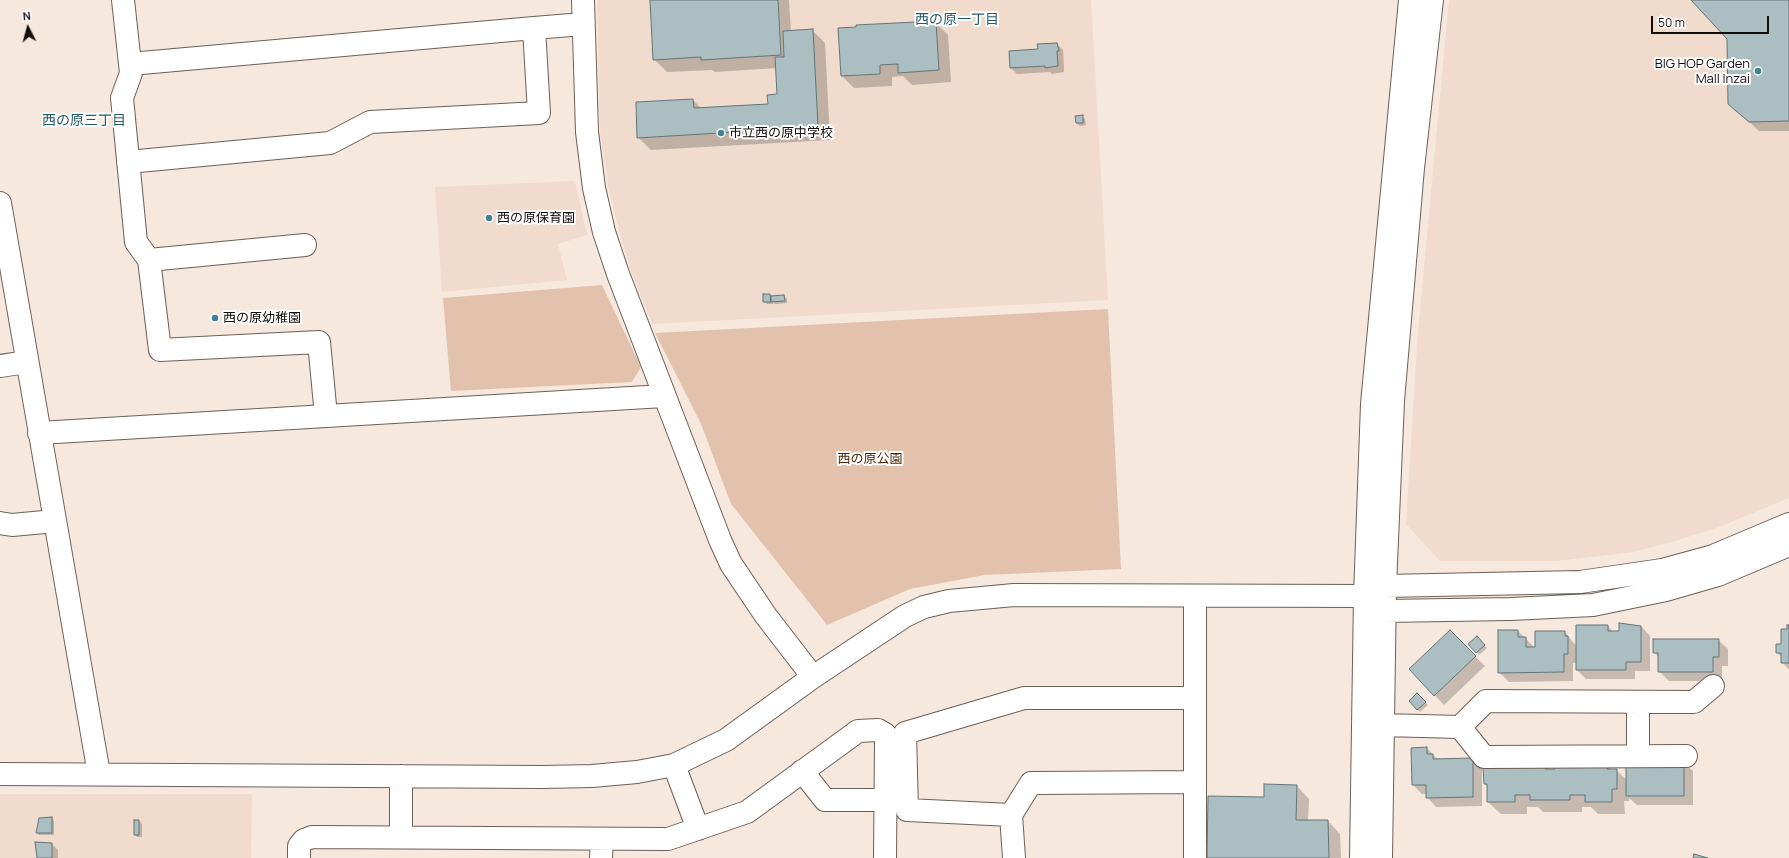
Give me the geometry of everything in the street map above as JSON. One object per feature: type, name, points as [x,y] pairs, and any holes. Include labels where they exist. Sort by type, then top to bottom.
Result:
[{"type":"street","points":[[123,0],[131,73],[122,98],[136,242],[149,260],[160,350],[319,342],[326,416]]},
{"type":"street","points":[[583,0],[587,132],[604,232],[618,274],[664,396],[731,564],[766,616],[813,677]]},
{"type":"street","points":[[1361,858],[1365,596],[1372,404],[1410,0]]},
{"type":"street","points":[[1381,858],[1385,586],[1393,394],[1413,172],[1432,0]]},
{"type":"street","points":[[130,64],[583,24]]},
{"type":"street","points":[[128,162],[330,143],[370,122],[540,113],[534,28]]},
{"type":"street","points":[[0,203],[99,774]]},
{"type":"street","points":[[149,260],[305,245]]},
{"type":"street","points":[[0,366],[27,362]]},
{"type":"street","points":[[39,433],[664,396]]},
{"type":"street","points":[[0,524],[12,525],[55,521]]},
{"type":"street","points":[[0,774],[592,776],[637,772],[674,766],[726,740],[813,677],[905,616],[924,606],[949,601],[1014,595],[1365,596],[1385,586],[1580,582],[1662,570],[1713,556],[1789,524]]},
{"type":"street","points":[[1365,596],[1385,611],[1511,609],[1593,605],[1666,590],[1718,575],[1789,545]]},
{"type":"street","points":[[1195,596],[1195,858]]},
{"type":"street","points":[[1383,725],[1460,727],[1486,701],[1694,702],[1713,686]]},
{"type":"street","points":[[1011,814],[907,810],[905,733],[1024,698],[1195,698]]},
{"type":"street","points":[[1638,702],[1638,756]]},
{"type":"street","points":[[1460,727],[1484,757],[1686,756]]},
{"type":"street","points":[[299,858],[299,846],[304,840],[312,837],[401,837],[602,848],[668,839],[747,812],[858,731],[878,730],[884,734],[886,741],[885,858]]},
{"type":"street","points":[[674,766],[698,829]]},
{"type":"street","points":[[802,771],[825,800],[886,800]]},
{"type":"street","points":[[401,776],[401,837]]},
{"type":"street","points":[[1014,858],[1011,814],[1031,783],[1195,782]]},
{"type":"shaded area","points":[[597,0],[1091,0],[1108,300],[652,324],[631,271],[608,185],[600,132]]},
{"type":"shaded area","points":[[1449,0],[1789,0],[1789,498],[1719,527],[1675,541],[1634,552],[1556,561],[1440,561],[1406,524],[1418,332]]},
{"type":"shaded area","points":[[575,181],[587,235],[558,244],[567,280],[442,292],[435,187]]},
{"type":"shaded area","points":[[0,794],[252,794],[251,858],[0,858]]},
{"type":"green space","points":[[602,285],[641,367],[632,382],[451,391],[443,298]]},
{"type":"green space","name":"西の原公園","points":[[1108,309],[1121,569],[984,575],[910,589],[827,625],[731,504],[701,424],[655,333]]},
{"type":"building","points":[[650,0],[778,0],[781,55],[701,60],[701,57],[653,60]]},
{"type":"building","name":"BIG HOP Garden Mall Inzai","points":[[1691,0],[1789,0],[1789,121],[1749,122],[1728,104],[1727,39]]},
{"type":"building","points":[[936,22],[939,70],[898,73],[898,64],[880,65],[880,74],[841,76],[838,28],[856,27],[856,25]]},
{"type":"building","points":[[813,29],[818,127],[637,138],[636,102],[693,99],[694,108],[768,104],[767,95],[777,94],[775,57],[784,57],[783,31]]},
{"type":"building","points":[[1057,43],[1059,51],[1057,51],[1058,66],[1045,68],[1045,66],[1010,68],[1009,51],[1038,49],[1037,44]]},
{"type":"building","points":[[1083,115],[1083,123],[1076,123],[1075,116]]},
{"type":"building","points":[[763,294],[770,294],[771,302],[763,302]]},
{"type":"building","points":[[784,295],[785,301],[771,302],[771,296]]},
{"type":"building","points":[[1619,623],[1641,626],[1641,662],[1626,662],[1626,670],[1576,670],[1576,625],[1608,625],[1608,631],[1619,631]]},
{"type":"building","points":[[1787,625],[1789,625],[1789,663],[1781,663],[1781,653],[1776,653],[1776,644],[1781,644],[1781,629],[1787,629]]},
{"type":"building","points":[[1450,630],[1476,656],[1434,696],[1409,669]]},
{"type":"building","points":[[1498,630],[1518,630],[1518,637],[1526,637],[1526,647],[1535,647],[1535,631],[1565,631],[1565,636],[1568,636],[1568,654],[1564,654],[1564,672],[1498,673]]},
{"type":"building","points":[[1477,636],[1485,645],[1476,653],[1468,644]]},
{"type":"building","points":[[1653,639],[1719,639],[1719,657],[1713,657],[1713,672],[1658,672],[1658,653],[1653,653]]},
{"type":"building","points":[[1417,693],[1426,702],[1417,710],[1409,701]]},
{"type":"building","points":[[1427,747],[1427,754],[1433,754],[1433,759],[1473,758],[1473,797],[1426,798],[1426,785],[1412,785],[1411,748]]},
{"type":"building","points":[[1626,759],[1684,761],[1684,796],[1626,796]]},
{"type":"building","points":[[1545,763],[1545,769],[1555,769],[1555,765],[1607,765],[1607,769],[1617,769],[1617,789],[1612,789],[1612,802],[1585,802],[1585,795],[1570,795],[1570,800],[1530,800],[1530,795],[1515,795],[1515,802],[1487,802],[1487,784],[1484,784],[1483,767]]},
{"type":"building","points":[[1264,784],[1297,785],[1296,820],[1328,820],[1329,858],[1207,858],[1208,796],[1264,797]]},
{"type":"building","points":[[52,817],[52,833],[36,833],[39,818]]},
{"type":"building","points":[[134,820],[139,820],[139,835],[134,835]]},
{"type":"building","points":[[35,842],[52,843],[52,858],[37,858]]},
{"type":"building","points":[[1694,854],[1708,858],[1693,858]]},
{"type":"place","name":"BIG HOP Garden Mall Inzai","points":[[1758,71]]},
{"type":"place","name":"市立西の原中学校","points":[[721,133]]},
{"type":"place","name":"西の原保育園","points":[[489,218]]},
{"type":"place","name":"西の原幼稚園","points":[[215,318]]},
{"type":"district","name":"西の原一丁目","points":[[957,20]]},
{"type":"district","name":"西の原三丁目","points":[[84,121]]}]
